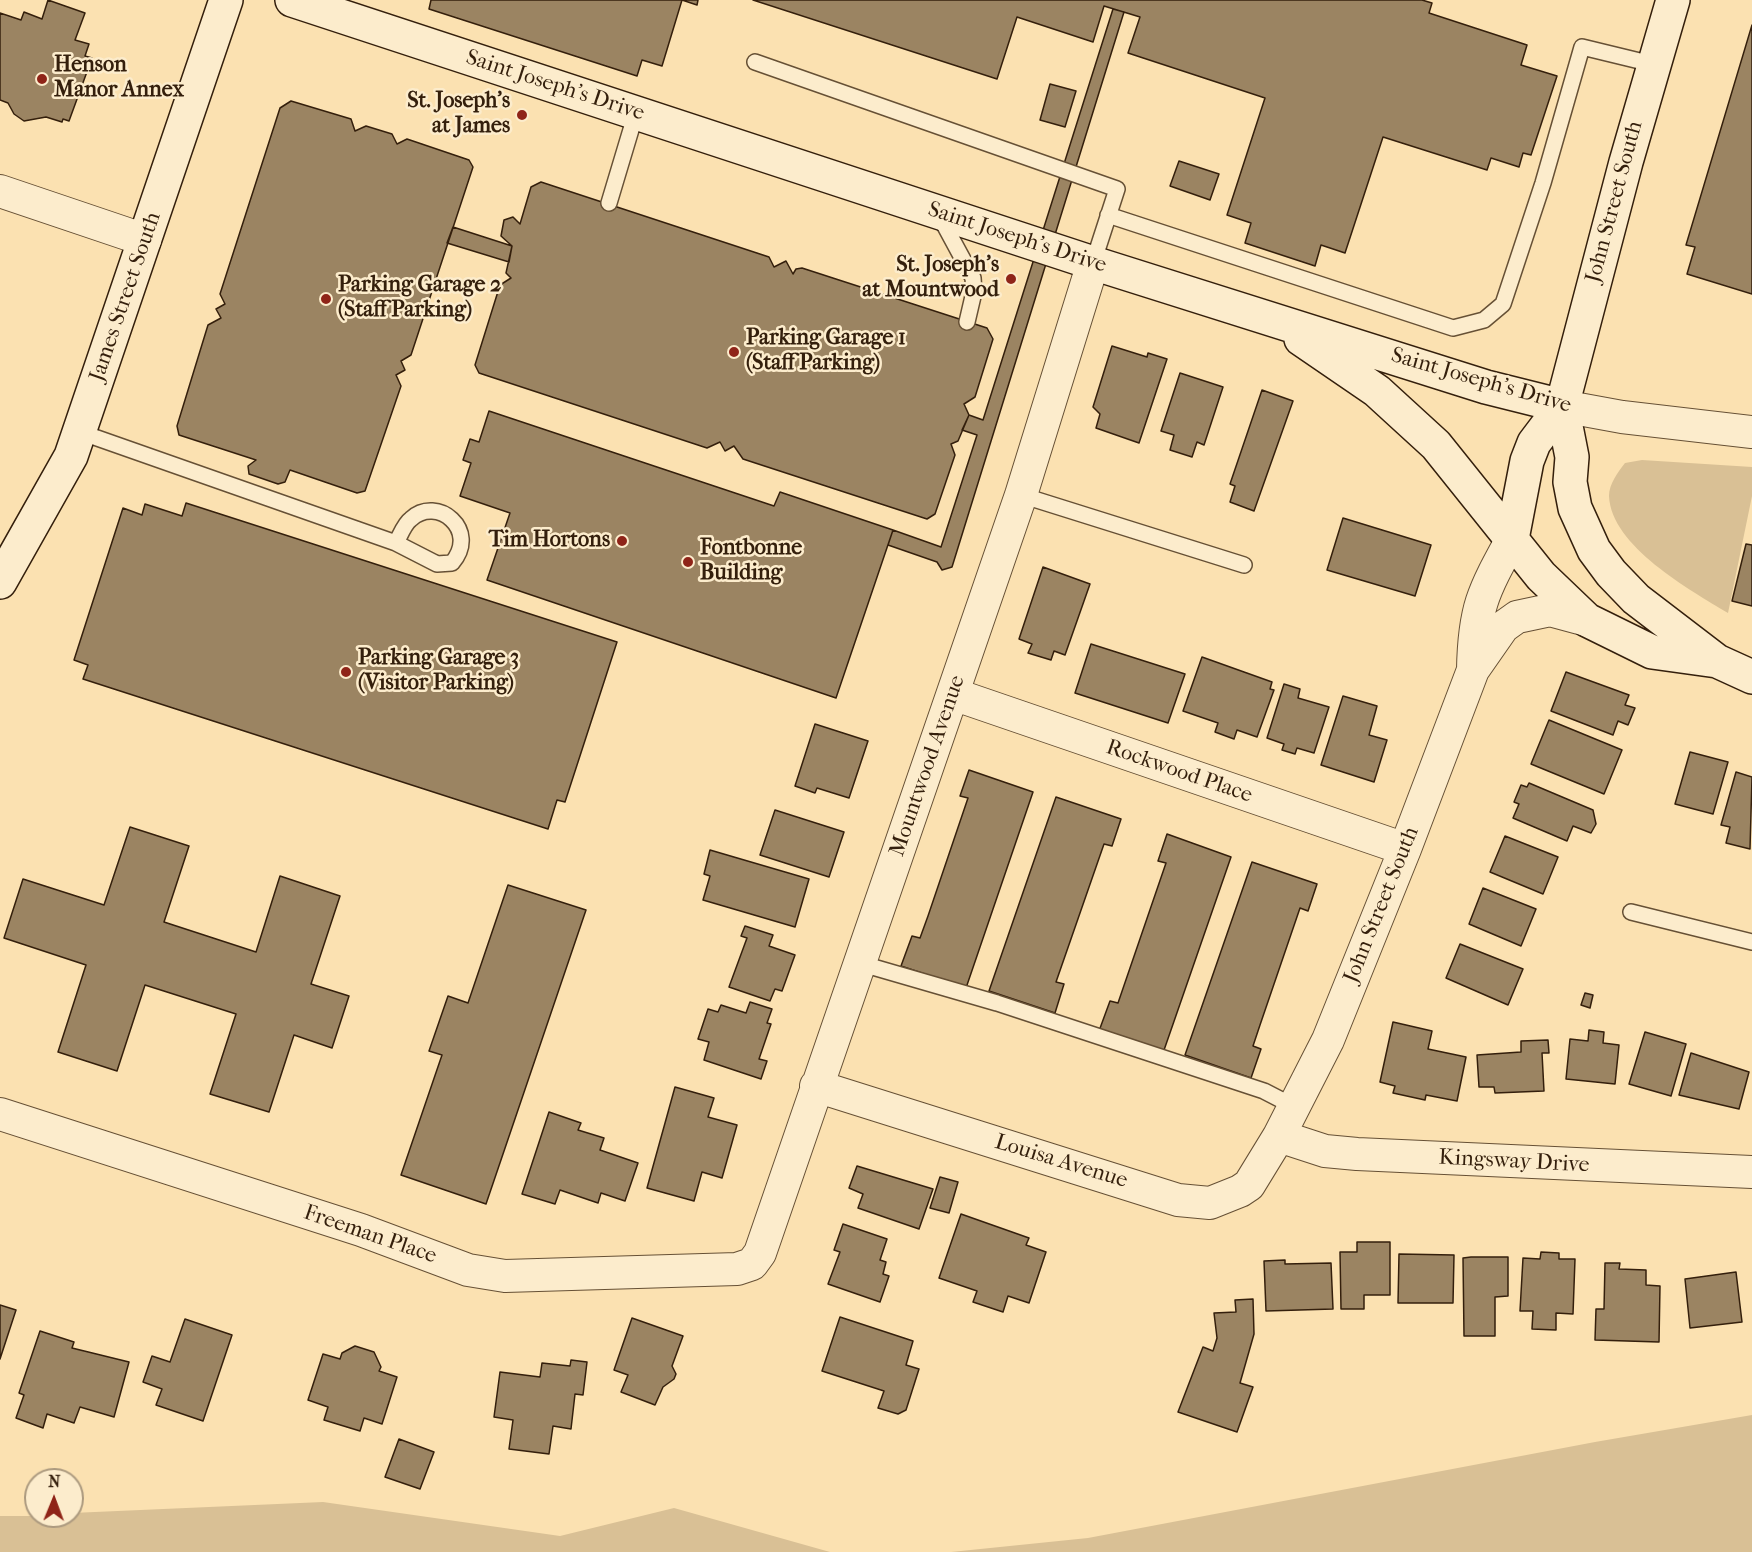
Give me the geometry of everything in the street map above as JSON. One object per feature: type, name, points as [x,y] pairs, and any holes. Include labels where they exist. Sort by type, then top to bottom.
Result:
[{"type":"main road","name":"James Street South","points":[[0,582],[65,469],[80,432],[226,0]]},
{"type":"main road","name":"Saint Joseph's Drive","points":[[292,0],[1093,263],[1486,387],[1562,406]]},
{"type":"main road","name":"John Street South","points":[[1512,539],[1527,461],[1534,443],[1562,406],[1652,64],[1673,0]]},
{"type":"main road","points":[[1272,319],[1377,391],[1406,416],[1436,445],[1548,583],[1587,620],[1652,652],[1717,661],[1752,677]]},
{"type":"main road","name":"John Street South","points":[[1562,406],[1572,457],[1570,482],[1575,508],[1594,550],[1611,573],[1636,599],[1717,661]]},
{"type":"street","points":[[0,191],[146,240]]},
{"type":"street","name":"Mountwood Avenue","points":[[752,1264],[760,1253],[1021,495],[1093,263]]},
{"type":"street","name":"Saint Joseph's Drive","points":[[1562,406],[1622,417],[1752,432]]},
{"type":"street","name":"John Street South","points":[[1473,670],[1474,629],[1479,605],[1512,539]]},
{"type":"street","name":"John Street South","points":[[1279,1136],[1328,1040],[1405,849],[1473,670],[1503,627],[1516,617],[1550,610],[1587,620]]},
{"type":"street","name":"Rockwood Place","points":[[953,694],[1405,849]]},
{"type":"street","name":"Louisa Avenue","points":[[816,1086],[1188,1203],[1210,1203],[1249,1185],[1279,1136]]},
{"type":"street","name":"Freeman Place","points":[[0,1114],[361,1230],[468,1270],[505,1276],[737,1269],[752,1264]]},
{"type":"street","name":"Kingsway Drive","points":[[1279,1136],[1325,1151],[1357,1154],[1752,1172]]},
{"type":"lane","points":[[1108,215],[1454,328],[1484,320],[1503,304],[1544,183],[1582,47],[1652,64]]},
{"type":"lane","points":[[755,62],[1117,189],[1093,263]]},
{"type":"lane","points":[[609,204],[636,113]]},
{"type":"lane","points":[[937,212],[974,278],[974,292],[966,322]]},
{"type":"lane","points":[[80,432],[396,543],[437,564],[452,563],[460,554],[462,540],[458,525],[444,514],[427,512],[411,518],[396,543]]},
{"type":"lane","points":[[1021,495],[1244,565]]},
{"type":"lane","points":[[1630,912],[1752,942]]},
{"type":"lane","points":[[859,963],[986,1000],[1264,1091],[1295,1107]]},
{"type":"shaded area","points":[[1642,460],[1752,467],[1752,496],[1728,613],[1655,565],[1623,532],[1613,514],[1609,496],[1611,487],[1614,478],[1625,463]]},
{"type":"shaded area","points":[[1752,1415],[1752,1552],[951,1552],[1088,1538],[1595,1442]]},
{"type":"shaded area","points":[[323,1502],[560,1536],[674,1508],[830,1552],[0,1552],[0,1516],[24,1516],[24,1528],[84,1528],[84,1512]]},
{"type":"building","name":"Henson Manor Annex","points":[[48,0],[85,13],[75,40],[89,44],[85,56],[92,58],[69,121],[63,119],[62,122],[46,117],[24,121],[14,114],[8,103],[0,100],[0,13],[21,20],[24,12],[42,19]]},
{"type":"building","points":[[431,0],[682,0],[662,66],[642,60],[637,76],[429,9]]},
{"type":"building","points":[[682,0],[698,0],[697,5]]},
{"type":"building","points":[[753,0],[1422,0],[1432,3],[1429,13],[1527,45],[1521,65],[1557,76],[1531,155],[1523,153],[1519,167],[1491,158],[1487,170],[1383,137],[1345,253],[1321,245],[1315,266],[1245,243],[1251,223],[1227,215],[1265,98],[1128,53],[1140,17],[1104,6],[1093,42],[1017,17],[997,79]]},
{"type":"building","points":[[1113,9],[1124,12],[952,567],[942,570],[937,562],[888,545],[893,530],[941,547],[977,435],[962,430],[969,415],[983,420]]},
{"type":"building","points":[[1752,25],[1752,294],[1687,274],[1695,247],[1686,245]]},
{"type":"building","points":[[1050,84],[1076,91],[1065,127],[1040,120]]},
{"type":"building","name":"Parking Garage 2 (Staff Parking)","points":[[291,101],[351,119],[355,131],[366,126],[392,134],[397,144],[407,139],[469,160],[473,167],[411,355],[401,361],[405,370],[396,375],[401,386],[365,491],[357,493],[290,470],[285,482],[278,484],[249,474],[248,466],[256,460],[179,435],[177,426],[208,325],[221,318],[216,309],[225,304],[220,294],[280,108]]},
{"type":"building","points":[[1179,161],[1219,174],[1210,200],[1170,186]]},
{"type":"building","name":"Parking Garage 1 (Staff Parking)","points":[[541,182],[769,257],[774,267],[786,261],[793,274],[796,269],[802,268],[987,328],[993,339],[975,397],[964,404],[969,415],[958,441],[951,444],[955,455],[935,514],[927,519],[743,459],[734,446],[725,451],[720,442],[707,448],[479,373],[475,365],[500,285],[511,278],[506,273],[512,246],[501,236],[504,220],[513,217],[520,224],[531,187]]},
{"type":"building","points":[[453,227],[512,246],[509,262],[447,243]]},
{"type":"building","points":[[1112,346],[1147,357],[1148,353],[1167,359],[1139,443],[1096,428],[1100,414],[1093,407]]},
{"type":"building","points":[[1180,373],[1223,387],[1204,445],[1197,442],[1192,457],[1170,450],[1174,435],[1161,431]]},
{"type":"building","points":[[1262,390],[1293,401],[1254,511],[1230,502],[1235,486],[1230,484]]},
{"type":"building","name":"Fontbonne Building","points":[[489,411],[774,506],[780,492],[893,530],[836,698],[487,580],[510,513],[460,496],[471,463],[463,460],[470,439],[479,442]]},
{"type":"building","name":"Parking Garage 3 (Visitor Parking)","points":[[186,503],[617,642],[565,802],[557,800],[548,829],[83,679],[88,665],[74,660],[123,508],[142,515],[145,504],[182,516]]},
{"type":"building","points":[[1343,518],[1431,545],[1415,596],[1327,570]]},
{"type":"building","points":[[1746,544],[1752,545],[1752,606],[1732,601]]},
{"type":"building","points":[[1043,567],[1090,584],[1065,655],[1054,651],[1051,660],[1028,653],[1032,644],[1019,639]]},
{"type":"building","points":[[1091,644],[1185,674],[1168,723],[1075,693]]},
{"type":"building","points":[[1202,657],[1272,682],[1270,689],[1274,690],[1257,737],[1237,730],[1234,739],[1215,732],[1218,723],[1183,711]]},
{"type":"building","points":[[1566,672],[1629,695],[1625,705],[1635,708],[1628,725],[1618,721],[1613,735],[1551,711]]},
{"type":"building","points":[[1284,684],[1300,689],[1298,698],[1329,707],[1314,753],[1297,748],[1295,754],[1282,750],[1284,744],[1267,738]]},
{"type":"building","points":[[1343,696],[1377,706],[1369,735],[1387,740],[1374,782],[1321,765]]},
{"type":"building","points":[[1549,720],[1622,750],[1604,794],[1531,764]]},
{"type":"building","points":[[815,724],[868,741],[849,798],[817,788],[815,793],[795,786]]},
{"type":"building","points":[[1690,752],[1728,762],[1713,814],[1675,804]]},
{"type":"building","points":[[969,770],[1033,792],[966,988],[901,966],[912,936],[920,938],[928,916],[968,798],[960,796]]},
{"type":"building","points":[[1736,772],[1752,777],[1750,849],[1726,843],[1730,827],[1721,825]]},
{"type":"building","points":[[1529,783],[1593,810],[1596,824],[1591,833],[1573,826],[1567,841],[1513,818],[1519,804],[1514,802],[1521,785],[1527,787]]},
{"type":"building","points":[[1056,797],[1121,819],[1112,846],[1104,844],[1056,982],[1064,984],[1055,1013],[989,991]]},
{"type":"building","points":[[775,810],[844,832],[829,877],[760,855]]},
{"type":"building","points":[[130,827],[189,846],[164,922],[256,952],[280,876],[340,896],[311,984],[349,996],[332,1048],[294,1035],[269,1112],[210,1094],[236,1014],[145,985],[117,1071],[58,1052],[86,965],[4,938],[23,879],[104,905]]},
{"type":"building","points":[[1167,834],[1231,857],[1163,1053],[1099,1031],[1110,1001],[1118,1003],[1166,863],[1158,861]]},
{"type":"building","points":[[1505,836],[1558,857],[1543,894],[1490,872]]},
{"type":"building","points":[[710,850],[809,879],[795,927],[703,900],[710,876],[704,874]]},
{"type":"building","points":[[1252,862],[1317,884],[1308,911],[1300,908],[1260,1025],[1253,1046],[1261,1049],[1251,1078],[1185,1055]]},
{"type":"building","points":[[508,885],[586,910],[486,1204],[401,1175],[442,1055],[429,1051],[448,996],[468,1003]]},
{"type":"building","points":[[1483,888],[1536,909],[1521,946],[1469,924]]},
{"type":"building","points":[[745,926],[773,935],[769,946],[795,955],[782,991],[775,989],[770,1001],[729,987],[747,938],[741,936]]},
{"type":"building","points":[[1460,944],[1523,969],[1508,1005],[1446,978]]},
{"type":"building","points":[[1585,993],[1593,995],[1590,1008],[1581,1005]]},
{"type":"building","points":[[750,1002],[772,1009],[767,1023],[771,1024],[759,1059],[767,1061],[761,1079],[704,1060],[709,1042],[698,1039],[708,1009],[718,1012],[721,1005],[746,1013]]},
{"type":"building","points":[[1393,1022],[1432,1031],[1428,1049],[1466,1057],[1457,1101],[1426,1095],[1425,1100],[1393,1093],[1395,1086],[1380,1082]]},
{"type":"building","points":[[1589,1030],[1604,1032],[1603,1043],[1619,1045],[1615,1084],[1566,1079],[1570,1039],[1588,1041]]},
{"type":"building","points":[[1645,1032],[1686,1044],[1671,1096],[1629,1084]]},
{"type":"building","points":[[1548,1040],[1549,1053],[1542,1053],[1544,1091],[1495,1093],[1494,1087],[1479,1087],[1477,1055],[1521,1052],[1521,1041]]},
{"type":"building","points":[[1691,1053],[1749,1072],[1739,1109],[1679,1095]]},
{"type":"building","points":[[675,1087],[714,1098],[708,1117],[737,1125],[722,1178],[702,1172],[694,1201],[647,1188]]},
{"type":"building","points":[[549,1112],[581,1123],[578,1130],[604,1138],[600,1150],[638,1163],[625,1201],[601,1193],[598,1203],[560,1190],[555,1204],[522,1194]]},
{"type":"building","points":[[857,1166],[933,1189],[919,1229],[858,1208],[863,1194],[849,1188]]},
{"type":"building","points":[[940,1177],[958,1182],[949,1213],[930,1208]]},
{"type":"building","points":[[961,1214],[1029,1238],[1026,1245],[1046,1252],[1029,1303],[1008,1296],[1003,1312],[973,1302],[977,1291],[939,1278]]},
{"type":"building","points":[[843,1224],[887,1239],[880,1260],[886,1262],[883,1274],[889,1276],[880,1302],[828,1284],[840,1252],[834,1250]]},
{"type":"building","points":[[1357,1242],[1390,1242],[1390,1295],[1364,1295],[1364,1309],[1341,1309],[1340,1252],[1357,1252]]},
{"type":"building","points":[[1541,1252],[1559,1253],[1559,1259],[1575,1259],[1573,1314],[1556,1313],[1556,1330],[1532,1329],[1533,1311],[1520,1311],[1523,1258],[1540,1259]]},
{"type":"building","points":[[1399,1254],[1454,1255],[1453,1303],[1398,1303]]},
{"type":"building","points":[[1508,1257],[1508,1296],[1495,1297],[1495,1336],[1464,1336],[1463,1258]]},
{"type":"building","points":[[1285,1260],[1285,1264],[1331,1263],[1333,1309],[1266,1311],[1264,1261]]},
{"type":"building","points":[[1605,1263],[1620,1263],[1619,1269],[1646,1270],[1646,1285],[1660,1286],[1659,1342],[1595,1340],[1596,1309],[1604,1309]]},
{"type":"building","points":[[1736,1272],[1742,1322],[1690,1328],[1685,1279]]},
{"type":"building","points":[[1253,1299],[1254,1334],[1240,1383],[1253,1387],[1237,1432],[1178,1412],[1203,1347],[1213,1351],[1217,1338],[1214,1313],[1236,1312],[1235,1300]]},
{"type":"building","points":[[0,1305],[16,1310],[0,1359]]},
{"type":"building","points":[[840,1317],[913,1341],[906,1365],[919,1369],[906,1410],[898,1414],[878,1408],[884,1391],[822,1371]]},
{"type":"building","points":[[632,1318],[683,1336],[672,1366],[676,1374],[674,1379],[663,1387],[655,1405],[621,1392],[628,1375],[614,1370]]},
{"type":"building","points":[[185,1319],[232,1335],[203,1421],[156,1405],[162,1389],[143,1382],[152,1356],[170,1362]]},
{"type":"building","points":[[40,1331],[74,1342],[72,1348],[129,1362],[114,1417],[80,1407],[74,1423],[47,1414],[43,1428],[16,1418],[24,1395],[19,1393]]},
{"type":"building","points":[[355,1346],[374,1352],[381,1367],[379,1371],[397,1377],[382,1424],[364,1418],[360,1431],[324,1420],[328,1407],[308,1400],[323,1354],[340,1359],[342,1353]]},
{"type":"building","points":[[571,1360],[587,1362],[583,1395],[575,1394],[571,1429],[553,1426],[549,1454],[509,1449],[513,1420],[494,1417],[500,1372],[540,1377],[542,1363],[570,1366]]},
{"type":"building","points":[[399,1439],[434,1452],[420,1489],[385,1477]]},
{"type":"place","name":"Henson Manor Annex","points":[[42,79]]},
{"type":"place","name":"St. Joseph's at James","points":[[522,115]]},
{"type":"place","name":"St. Joseph's at Mountwood","points":[[1011,279]]},
{"type":"place","name":"Parking Garage 2 (Staff Parking)","points":[[326,299]]},
{"type":"place","name":"Parking Garage 1 (Staff Parking)","points":[[734,352]]},
{"type":"place","name":"Tim Hortons","points":[[622,541]]},
{"type":"place","name":"Fontbonne Building","points":[[688,562]]},
{"type":"place","name":"Parking Garage 3 (Visitor Parking)","points":[[346,672]]}]
